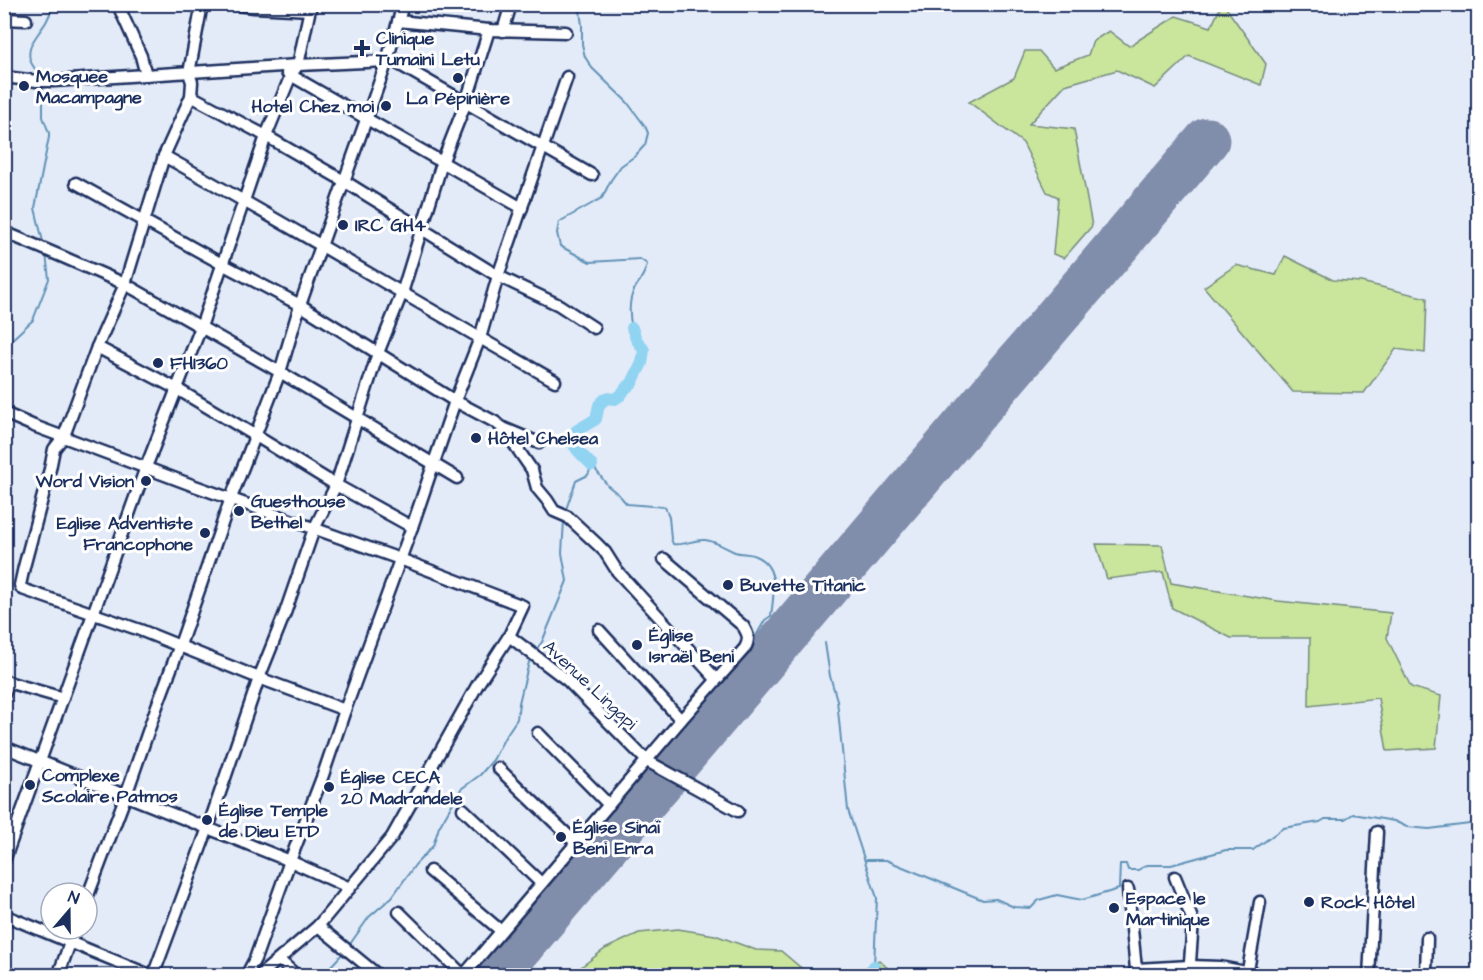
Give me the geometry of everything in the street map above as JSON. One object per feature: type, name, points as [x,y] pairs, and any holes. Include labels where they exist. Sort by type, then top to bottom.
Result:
[{"type":"street","points":[[122,4],[118,5],[141,56],[146,75]]},
{"type":"street","points":[[202,4],[189,73],[192,82],[191,96],[164,156],[124,284],[97,347],[64,436],[54,449],[20,585],[22,589],[180,645],[345,710]]},
{"type":"street","points":[[4,861],[146,467],[201,327],[266,136],[295,70],[311,7],[254,7],[228,4]]},
{"type":"street","points":[[93,881],[231,498],[280,372],[300,305],[387,61],[403,4]]},
{"type":"street","points":[[503,31],[511,4]]},
{"type":"street","points":[[4,19],[26,20]]},
{"type":"street","points":[[398,21],[503,31],[566,32]]},
{"type":"street","points":[[86,941],[152,975],[208,828],[259,678],[285,613],[314,529],[336,485],[378,353],[402,293],[442,163],[466,102],[489,30]]},
{"type":"street","points":[[4,77],[41,81],[273,67],[295,70],[395,62],[592,175]]},
{"type":"street","points":[[295,70],[366,118],[522,208]]},
{"type":"street","points":[[246,975],[255,959],[323,775],[455,400],[480,338],[498,276],[567,77]]},
{"type":"street","points":[[191,96],[344,181],[498,276],[560,305],[594,328]]},
{"type":"street","points":[[164,156],[555,381]]},
{"type":"street","points":[[76,183],[300,305],[503,428],[539,443]]},
{"type":"street","points":[[4,232],[124,284],[280,372],[457,478]]},
{"type":"street","points":[[97,347],[177,389],[336,485],[412,527]]},
{"type":"street","points":[[4,413],[522,605],[523,608],[509,636],[478,684],[392,837],[318,926],[260,975]]},
{"type":"street","points":[[503,428],[532,470],[537,489],[554,511],[568,517],[604,552],[616,571],[716,679]]},
{"type":"street","points":[[399,912],[463,975],[745,648],[749,637],[743,626],[664,559]]},
{"type":"street","points":[[599,630],[681,720]]},
{"type":"street","name":"Avenue Lingapi","points":[[509,636],[567,680],[647,761],[738,811]]},
{"type":"street","points":[[4,694],[7,682],[63,698]]},
{"type":"street","points":[[538,733],[609,805]]},
{"type":"street","points":[[4,747],[290,861],[350,888]]},
{"type":"street","points":[[498,768],[576,843]]},
{"type":"street","points":[[463,809],[541,883]]},
{"type":"street","points":[[1369,975],[1377,832]]},
{"type":"street","points":[[430,871],[500,930]]},
{"type":"street","points":[[1175,877],[1193,921],[1189,971]]},
{"type":"street","points":[[1128,889],[1135,972],[1189,971],[1220,967],[1248,974],[1268,975]]},
{"type":"street","points":[[1248,974],[1260,902]]},
{"type":"street","points":[[4,915],[39,925]]},
{"type":"street","points":[[318,926],[379,975]]},
{"type":"street","points":[[1426,975],[1427,938]]},
{"type":"street","points":[[58,975],[70,941]]},
{"type":"street","points":[[279,960],[297,975]]},
{"type":"green space","points":[[1220,5],[1224,5],[1266,64],[1261,85],[1189,56],[1155,88],[1117,70],[1065,85],[1029,124],[1074,129],[1092,226],[1064,258],[1053,254],[1058,197],[1047,192],[1023,143],[969,102],[1014,78],[1025,51],[1039,51],[1054,68],[1088,55],[1093,41],[1109,31],[1129,46],[1176,16],[1211,27]]},
{"type":"green space","points":[[1285,256],[1333,280],[1361,282],[1427,298],[1425,353],[1396,349],[1364,393],[1293,392],[1204,287],[1236,265],[1276,275]]},
{"type":"green space","points":[[1096,544],[1162,545],[1171,583],[1278,601],[1391,613],[1387,638],[1411,687],[1441,696],[1436,748],[1387,751],[1378,698],[1309,706],[1310,638],[1231,638],[1172,608],[1163,572],[1107,579]]},
{"type":"green space","points":[[678,929],[715,935],[756,950],[781,951],[806,972],[819,975],[524,975],[577,970],[605,949],[639,933]]},
{"type":"green space","points":[[879,960],[895,975],[839,975],[860,971]]},
{"type":"waterway","points":[[40,76],[30,60],[30,49],[46,22],[53,4]]},
{"type":"waterway","points":[[579,4],[585,57],[592,68],[627,102],[648,133],[645,145],[621,166],[602,198],[559,222],[557,233],[560,246],[590,262],[640,259],[647,264],[631,299],[632,328]]},
{"type":"waterway","points":[[43,85],[43,117],[49,137],[35,208],[44,246]]},
{"type":"waterway","points":[[4,350],[8,343],[33,320],[49,279],[46,254]]},
{"type":"waterway","points":[[592,465],[578,451],[572,440],[576,431],[596,419],[599,405],[606,398],[615,399],[632,383],[642,363],[644,350],[632,328]]},
{"type":"waterway","points":[[565,512],[576,481],[588,475],[592,465],[608,486],[627,504],[665,507],[673,544],[709,541],[762,560],[768,566],[773,581],[771,616],[765,620],[752,643]]},
{"type":"waterway","points":[[535,651],[542,642],[567,581],[562,553],[564,520]]},
{"type":"waterway","points":[[4,613],[6,618],[4,619]]},
{"type":"waterway","points":[[825,643],[830,676],[837,700],[848,810],[877,898],[874,966]]},
{"type":"waterway","points":[[348,947],[369,917],[392,897],[415,865],[433,846],[439,827],[461,789],[480,775],[493,760],[517,719],[530,658]]},
{"type":"waterway","points":[[865,860],[886,860],[983,900],[996,899],[1014,907],[1031,908],[1039,900],[1057,895],[1082,900],[1119,889],[1120,864],[1126,864],[1128,870],[1138,870],[1147,865],[1171,865],[1226,850],[1253,850],[1283,828],[1320,822],[1325,819],[1345,819],[1353,814],[1394,821],[1407,827],[1429,829],[1478,823]]},
{"type":"waterway","points":[[326,976],[329,968],[344,952]]},
{"type":"waterway","points":[[872,976],[874,966]]},
{"type":"runway","points":[[496,976],[1207,140]]},
{"type":"place","name":"Clinique Tumaini Letu","points":[[362,48]]},
{"type":"place","name":"La Pépinière","points":[[458,78]]},
{"type":"place","name":"Mosquee Macampagne","points":[[24,86]]},
{"type":"place","name":"Hotel Chez moi","points":[[386,106]]},
{"type":"place","name":"IRC GH4","points":[[343,225]]},
{"type":"place","name":"FHI360","points":[[158,363]]},
{"type":"place","name":"Hôtel Chelsea","points":[[476,438]]},
{"type":"place","name":"Word Vision","points":[[146,481]]},
{"type":"place","name":"Guesthouse Bethel","points":[[239,511]]},
{"type":"place","name":"Eglise Adventiste Francophone","points":[[205,533]]},
{"type":"place","name":"Buvette Titanic","points":[[728,585]]},
{"type":"place","name":"Église Israël Beni","points":[[637,645]]},
{"type":"place","name":"Complexe Scolaire Patmos","points":[[30,785]]},
{"type":"place","name":"Église CECA 20 Madrandele","points":[[329,787]]},
{"type":"place","name":"Église Temple de Dieu ETD","points":[[207,820]]},
{"type":"place","name":"Église Sinaï Beni Enra","points":[[561,837]]},
{"type":"place","name":"Rock Hôtel","points":[[1309,902]]},
{"type":"place","name":"Espace le Martinique","points":[[1114,908]]}]
